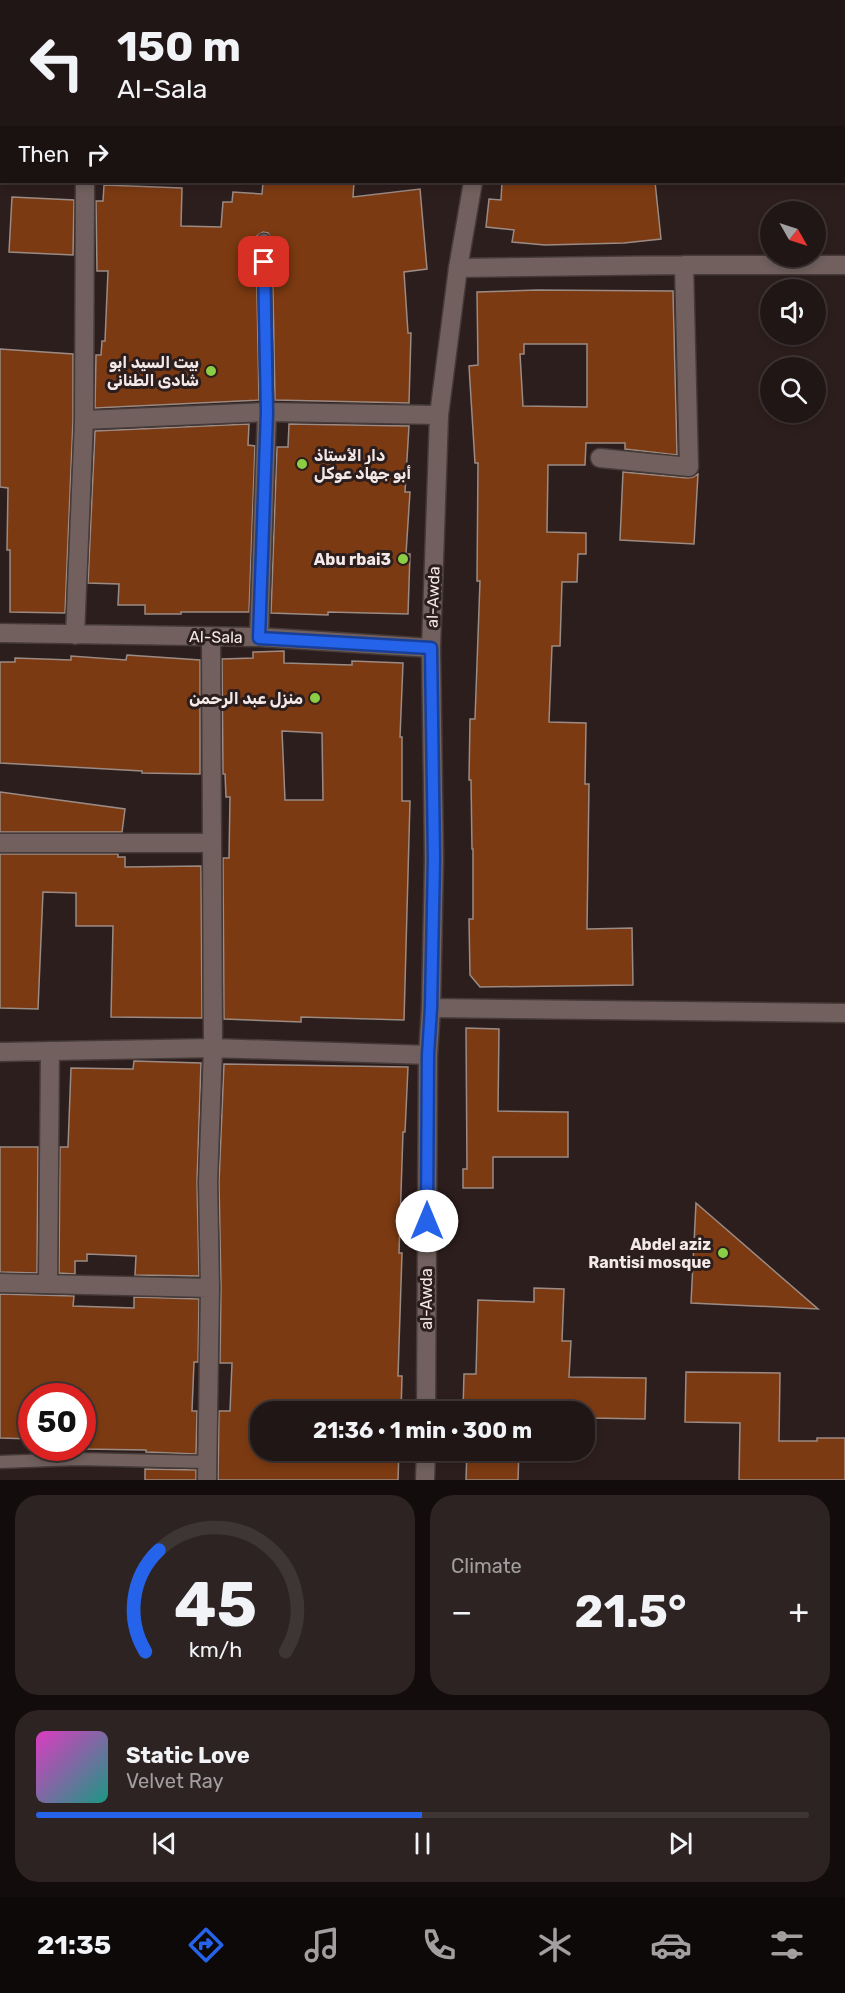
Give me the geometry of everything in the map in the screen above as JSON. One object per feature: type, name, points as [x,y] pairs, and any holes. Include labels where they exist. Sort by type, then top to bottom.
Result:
[{"type":"street","points":[[75,635],[84,420],[85,183]]},
{"type":"street","name":"al-Awda","points":[[426,1401],[428,1055],[434,859],[431,648],[439,415],[458,268],[473,183]]},
{"type":"street","points":[[600,458],[689,467],[684,265]]},
{"type":"street","points":[[458,268],[845,265]]},
{"type":"street","points":[[84,420],[267,412],[439,415]]},
{"type":"street","points":[[259,638],[267,412]]},
{"type":"street","name":"Al-Sala","points":[[0,633],[259,638],[431,648]]},
{"type":"street","points":[[207,1471],[210,1288],[208,1182],[213,1048],[210,637]]},
{"type":"street","points":[[0,843],[210,843]]},
{"type":"street","points":[[431,1008],[845,1013]]},
{"type":"street","points":[[0,1052],[213,1048],[428,1055]]},
{"type":"street","points":[[48,1284],[50,1051]]},
{"type":"street","points":[[0,1283],[210,1288]]},
{"type":"street","points":[[425,1480],[426,1461]]},
{"type":"lane","points":[[264,240],[267,412]]},
{"type":"lane","points":[[0,1462],[76,1460],[207,1471]]},
{"type":"building","points":[[263,183],[354,183],[353,197],[420,189],[427,269],[404,272],[408,333],[411,333],[409,403],[275,400],[272,240],[268,233],[263,232],[257,236],[256,240],[259,400],[95,408],[96,355],[101,355],[102,341],[105,341],[108,271],[97,271],[96,201],[103,201],[104,185],[182,188],[181,226],[221,227],[223,202],[232,202],[233,192],[262,194]]},
{"type":"building","points":[[502,183],[655,183],[661,239],[624,243],[545,245],[512,242],[514,230],[486,227],[489,199],[501,200]]},
{"type":"building","points":[[12,197],[74,200],[73,255],[9,252]]},
{"type":"building","points":[[673,291],[677,455],[625,449],[625,443],[586,443],[585,465],[548,465],[547,532],[586,533],[586,554],[578,554],[577,582],[562,582],[560,646],[552,646],[549,722],[586,723],[585,784],[589,784],[587,929],[632,928],[633,985],[480,987],[470,975],[469,919],[473,919],[473,849],[471,780],[469,780],[470,719],[475,719],[480,581],[477,581],[478,463],[475,463],[469,366],[478,365],[477,292]],"holes":[[[524,344],[587,344],[587,407],[523,406],[520,354],[524,354]]]},
{"type":"building","points":[[0,349],[73,354],[73,420],[65,613],[10,612],[10,550],[7,550],[8,488],[0,487]]},
{"type":"building","points":[[249,424],[248,445],[255,446],[249,612],[145,614],[145,605],[118,605],[119,584],[88,583],[95,431]]},
{"type":"building","points":[[289,424],[409,426],[405,492],[410,492],[406,554],[410,554],[408,614],[271,613],[277,447],[288,447]]},
{"type":"building","points":[[623,472],[688,478],[698,474],[694,544],[620,540]]},
{"type":"building","points":[[284,651],[284,663],[352,665],[352,661],[403,663],[400,737],[402,737],[402,801],[410,801],[404,1020],[301,1017],[301,1022],[224,1019],[223,858],[229,858],[230,797],[226,797],[225,774],[223,774],[222,659],[253,658],[253,652]],"holes":[[[282,731],[322,733],[323,800],[285,800]]]},
{"type":"building","points":[[127,655],[200,660],[200,774],[142,773],[142,771],[0,763],[0,662],[15,662],[15,658],[71,660],[71,656],[126,660]]},
{"type":"building","points":[[0,792],[125,809],[122,832],[0,832]]},
{"type":"building","points":[[0,854],[118,854],[118,857],[125,857],[125,867],[201,866],[202,1018],[111,1017],[113,926],[76,926],[76,893],[43,892],[38,1009],[0,1008]]},
{"type":"building","points":[[466,1028],[499,1029],[498,1111],[568,1112],[568,1157],[493,1157],[493,1188],[463,1188],[463,1169],[467,1169]]},
{"type":"building","points":[[134,1061],[201,1063],[197,1182],[199,1276],[135,1275],[136,1256],[87,1254],[87,1261],[75,1261],[75,1274],[59,1273],[60,1147],[68,1147],[71,1068],[133,1069]]},
{"type":"building","points":[[224,1064],[408,1067],[405,1132],[403,1132],[399,1253],[402,1253],[398,1376],[402,1376],[401,1401],[250,1401],[250,1461],[399,1461],[398,1480],[218,1480],[219,1411],[230,1411],[232,1363],[220,1363],[219,1182]]},
{"type":"building","points":[[0,1147],[38,1147],[37,1273],[0,1272]]},
{"type":"building","name":"Abdel aziz Rantisi mosque","points":[[696,1203],[818,1309],[691,1303]]},
{"type":"building","points":[[534,1288],[564,1289],[562,1341],[571,1341],[569,1377],[646,1378],[645,1419],[595,1418],[595,1401],[463,1401],[464,1374],[476,1374],[478,1300],[534,1302]]},
{"type":"building","points":[[0,1294],[74,1296],[73,1306],[134,1308],[134,1297],[199,1299],[198,1362],[194,1362],[192,1411],[197,1411],[196,1454],[96,1449],[96,1383],[18,1383],[18,1439],[0,1438]]},
{"type":"building","points":[[686,1372],[780,1373],[779,1441],[845,1438],[845,1480],[739,1480],[740,1423],[685,1422]]},
{"type":"building","points":[[467,1461],[519,1461],[518,1480],[466,1480]]},
{"type":"building","points":[[145,1469],[196,1470],[196,1480],[145,1480]]},
{"type":"place","name":"بيت السيد ابو شادى الطنانى","points":[[211,371]]},
{"type":"place","name":"دار الأستاذ أبو جهاد عوكل","points":[[302,464]]},
{"type":"place","name":"Abu rbai3","points":[[403,559]]},
{"type":"place","name":"منزل عبد الرحمن","points":[[315,698]]},
{"type":"place","name":"Abdel aziz Rantisi mosque","points":[[723,1253]]},
{"type":"route","points":[[264,262],[267,412],[259,638],[431,648],[434,859],[428,1055],[427,1221]]}]
